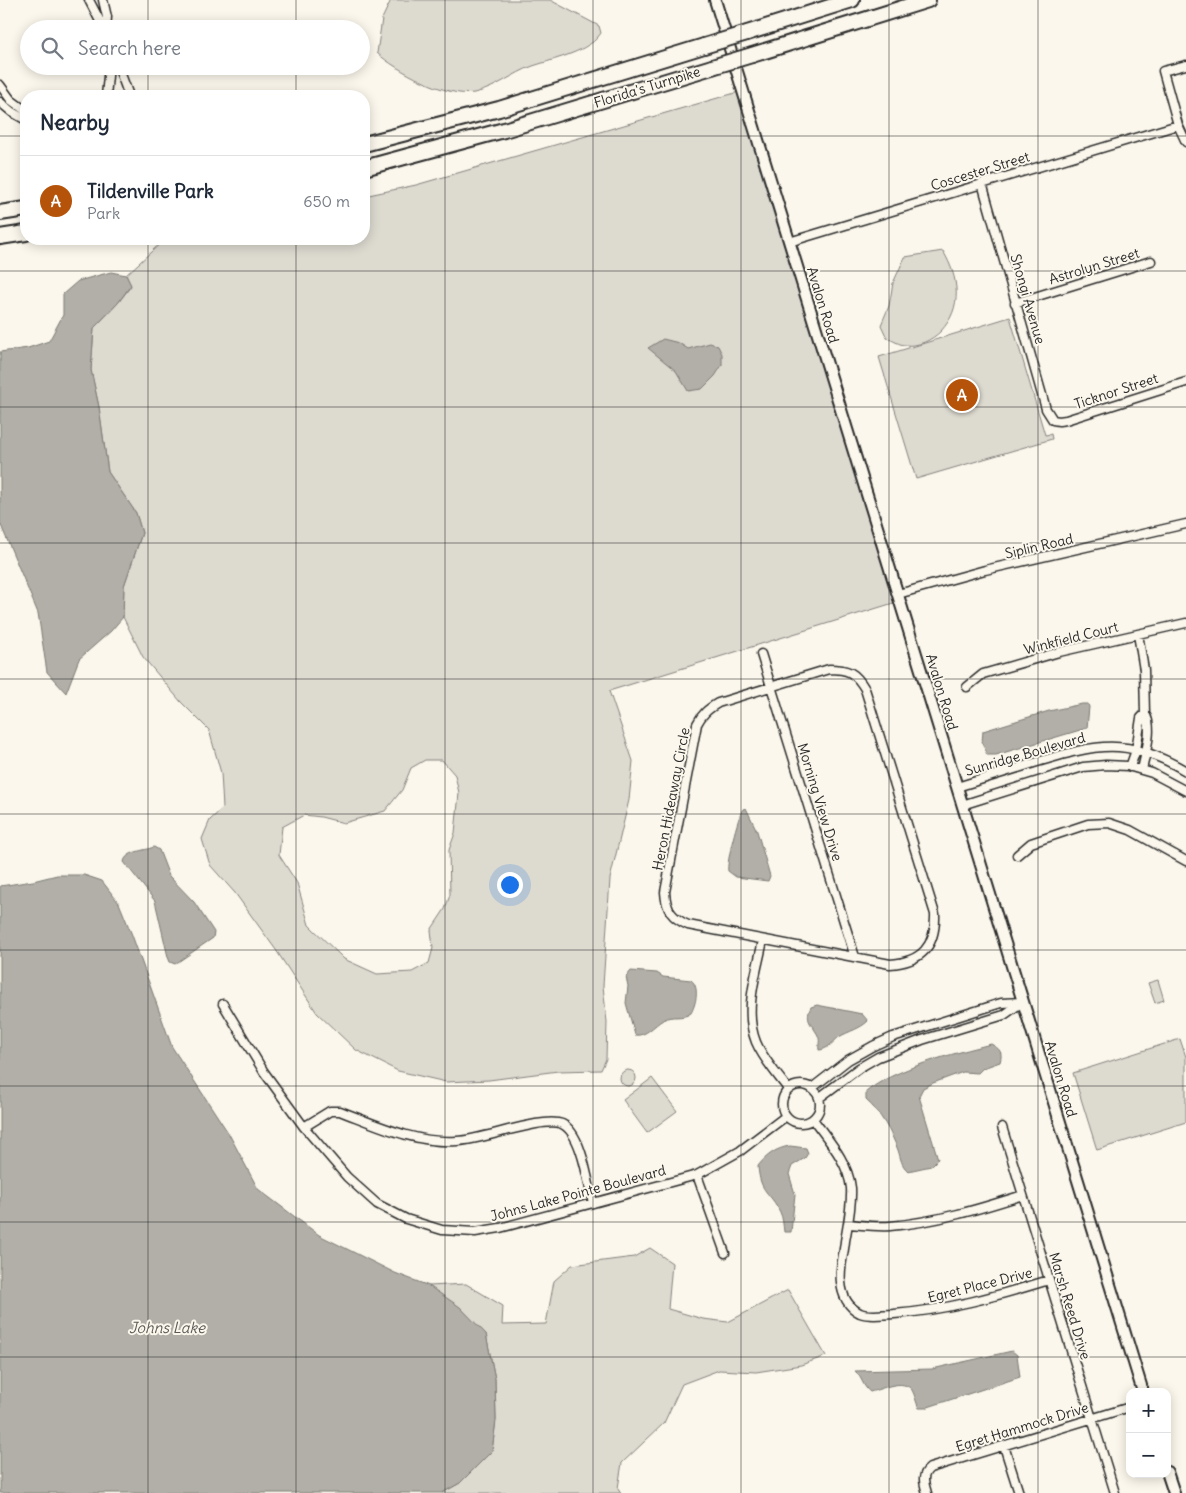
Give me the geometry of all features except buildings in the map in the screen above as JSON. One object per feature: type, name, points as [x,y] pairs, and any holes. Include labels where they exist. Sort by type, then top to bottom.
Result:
[{"type":"highway","name":"Florida's Turnpike","points":[[370,142],[499,109],[852,0]]},
{"type":"highway","name":"Florida's Turnpike","points":[[370,166],[494,133],[928,0]]},
{"type":"highway","points":[[0,213],[20,210]]},
{"type":"highway","points":[[0,236],[20,234]]},
{"type":"main road","name":"Avalon Road","points":[[715,0],[1141,1388]]},
{"type":"main road","points":[[1169,1478],[1174,1493]]},
{"type":"street","points":[[89,0],[100,20]]},
{"type":"street","points":[[103,0],[106,20]]},
{"type":"street","points":[[1185,137],[1178,125],[1163,71],[1186,65]]},
{"type":"street","points":[[107,90],[108,75]]},
{"type":"street","points":[[121,75],[127,90]]},
{"type":"street","points":[[0,85],[11,100],[20,107]]},
{"type":"street","points":[[0,102],[20,117]]},
{"type":"street","name":"Coscester Street","points":[[789,242],[1178,125]]},
{"type":"street","name":"Shongi Avenue","points":[[982,183],[1046,409],[1053,420]]},
{"type":"street","name":"Astrolyn Street","points":[[1015,303],[1151,261]]},
{"type":"street","name":"Ticknor Street","points":[[1053,420],[1066,420],[1186,382]]},
{"type":"street","name":"Siplin Road","points":[[898,594],[985,570],[1186,524]]},
{"type":"street","name":"Winkfield Court","points":[[967,687],[982,674],[1059,652],[1186,623]]},
{"type":"street","points":[[1138,634],[1144,670],[1145,714],[1148,731],[1142,770]]},
{"type":"street","name":"Morning View Drive","points":[[761,654],[855,957]]},
{"type":"street","name":"Heron Hideaway Circle","points":[[829,669],[841,669],[852,673],[859,679],[865,689],[935,914],[933,939],[917,958],[904,963],[890,964],[763,940],[688,925],[677,920],[669,912],[666,903],[665,892],[697,724],[702,715],[718,703],[829,669]]},
{"type":"street","points":[[1130,767],[1136,750],[1141,718],[1145,714]]},
{"type":"street","name":"Sunridge Boulevard","points":[[957,787],[1076,750],[1104,746],[1146,752],[1164,758],[1186,770]]},
{"type":"street","name":"Sunridge Boulevard","points":[[962,805],[1083,767],[1106,765],[1130,767],[1152,773],[1186,791]]},
{"type":"street","points":[[1017,855],[1032,843],[1088,824],[1109,823],[1130,830],[1186,861]]},
{"type":"street","points":[[763,940],[750,1013],[752,1028],[762,1054],[788,1089]]},
{"type":"street","points":[[812,1088],[848,1060],[872,1046],[919,1028],[1001,1003],[1023,1002]]},
{"type":"street","points":[[819,1098],[858,1068],[897,1048],[1004,1015],[1023,1002]]},
{"type":"street","name":"Johns Lake Pointe Boulevard","points":[[222,1004],[264,1072],[304,1127],[347,1177],[377,1204],[406,1219],[442,1230],[475,1232],[500,1228],[697,1175],[740,1152],[786,1116]]},
{"type":"street","points":[[919,1028],[922,1040]]},
{"type":"street","points":[[796,1085],[805,1085],[812,1088],[819,1098],[820,1106],[818,1113],[813,1119],[801,1123],[793,1121],[786,1116],[782,1109],[782,1102],[783,1096],[788,1089],[796,1085]]},
{"type":"street","points":[[304,1127],[330,1111],[340,1112],[409,1136],[456,1142],[478,1139],[540,1122],[563,1124],[572,1132],[578,1142],[594,1203]]},
{"type":"street","name":"Egret Place Drive","points":[[813,1119],[838,1154],[847,1171],[851,1187],[840,1280],[843,1294],[849,1305],[860,1313],[873,1315],[934,1310],[988,1298],[1049,1280]]},
{"type":"street","name":"Marsh Reed Drive","points":[[1002,1127],[1114,1493]]},
{"type":"street","points":[[697,1175],[725,1253]]},
{"type":"street","points":[[848,1224],[888,1226],[922,1222],[956,1215],[1023,1195]]},
{"type":"street","name":"Egret Hammock Drive","points":[[927,1493],[924,1484],[924,1474],[930,1468],[1126,1408]]},
{"type":"street","points":[[1004,1446],[1019,1493]]},
{"type":"shaded area","points":[[391,0],[550,0],[599,26],[601,33],[592,43],[584,48],[533,66],[482,91],[463,93],[450,91],[436,87],[409,74],[377,53],[382,19]]},
{"type":"shaded area","points":[[742,91],[900,601],[609,691],[633,761],[629,800],[610,879],[603,986],[607,1022],[606,1059],[601,1070],[558,1071],[489,1080],[446,1082],[398,1071],[356,1050],[317,1013],[276,950],[235,893],[210,865],[202,839],[210,820],[223,808],[221,773],[209,730],[181,702],[143,657],[123,617],[124,586],[142,533],[136,513],[108,472],[99,407],[91,370],[94,328],[131,286],[126,275],[159,245],[370,245],[370,195],[416,185]],"holes":[[[425,760],[442,760],[455,775],[459,793],[455,833],[449,850],[450,895],[445,909],[431,930],[433,948],[429,963],[412,972],[377,974],[344,959],[309,925],[297,883],[279,855],[282,827],[304,815],[344,823],[385,811],[402,790],[411,768]]]},
{"type":"shaded area","points":[[943,251],[953,272],[956,292],[956,302],[948,322],[941,331],[920,344],[903,345],[887,338],[881,325],[889,306],[893,283],[905,257]]},
{"type":"shaded area","points":[[1010,317],[1045,435],[1051,434],[1052,439],[916,479],[879,357]]},
{"type":"shaded area","points":[[1158,980],[1164,1000],[1155,1003],[1148,983]]},
{"type":"shaded area","points":[[1180,1039],[1186,1057],[1186,1122],[1097,1150],[1073,1073]]},
{"type":"shaded area","points":[[628,1070],[636,1078],[628,1086],[620,1078]]},
{"type":"shaded area","points":[[652,1078],[677,1111],[647,1133],[623,1100]]},
{"type":"shaded area","points":[[650,1248],[672,1263],[668,1309],[703,1319],[728,1322],[788,1290],[826,1356],[801,1365],[756,1372],[719,1370],[682,1384],[664,1423],[622,1463],[618,1488],[621,1493],[442,1493],[460,1483],[492,1451],[496,1420],[495,1379],[486,1334],[429,1286],[466,1284],[503,1306],[502,1325],[546,1324],[554,1281],[572,1265],[634,1257]]},
{"type":"water","points":[[111,272],[126,275],[131,285],[118,303],[94,328],[91,370],[99,407],[108,472],[136,513],[142,533],[124,586],[123,617],[111,631],[79,659],[66,693],[47,672],[38,613],[0,523],[0,352],[28,348],[49,341],[63,315],[63,294],[78,281]]},
{"type":"water","points":[[663,339],[679,343],[688,349],[710,343],[718,346],[722,354],[722,365],[715,376],[702,389],[688,391],[676,371],[648,348]]},
{"type":"water","points":[[1088,704],[1089,707],[1087,728],[996,755],[987,755],[982,742],[983,731],[1049,711]]},
{"type":"water","points":[[746,808],[757,831],[770,876],[768,881],[736,877],[728,871],[736,830],[741,813]]},
{"type":"water","points":[[154,847],[159,850],[169,876],[194,902],[214,932],[213,938],[175,964],[170,962],[168,957],[155,901],[124,862],[125,858],[132,853]]},
{"type":"water","name":"Johns Lake","points":[[57,875],[84,875],[102,881],[119,903],[172,1047],[229,1134],[258,1189],[319,1235],[395,1273],[429,1286],[460,1307],[486,1334],[495,1379],[496,1420],[492,1451],[460,1483],[442,1493],[0,1493],[0,886]]},
{"type":"water","points":[[631,971],[657,973],[663,977],[691,980],[696,987],[696,1000],[691,1013],[684,1016],[666,1018],[643,1034],[635,1035],[626,1003],[628,986],[626,977]]},
{"type":"water","points":[[817,1005],[862,1014],[868,1021],[839,1037],[822,1050],[819,1050],[819,1038],[810,1024],[808,1016],[811,1007]]},
{"type":"water","points":[[991,1044],[1000,1051],[1000,1062],[983,1068],[978,1073],[963,1072],[923,1088],[919,1096],[938,1159],[931,1166],[908,1171],[885,1123],[866,1100],[866,1092],[892,1076],[908,1069]]},
{"type":"water","points":[[790,1146],[806,1148],[808,1153],[805,1158],[792,1166],[789,1174],[795,1194],[791,1232],[784,1232],[781,1214],[763,1187],[758,1166],[780,1148]]},
{"type":"water","points":[[1012,1351],[1017,1355],[1020,1377],[925,1408],[919,1408],[912,1390],[903,1385],[892,1385],[870,1392],[855,1371],[932,1369]]},
{"type":"place","name":"Tildenville Park","points":[[962,395]]}]
